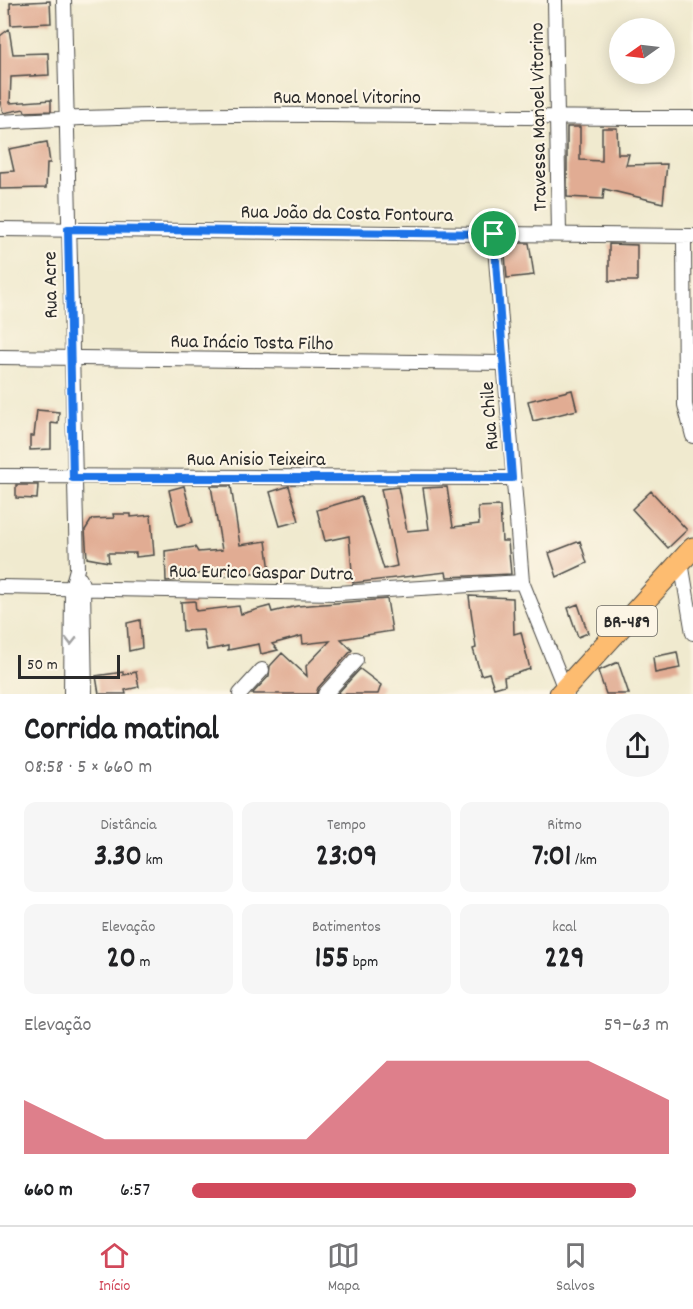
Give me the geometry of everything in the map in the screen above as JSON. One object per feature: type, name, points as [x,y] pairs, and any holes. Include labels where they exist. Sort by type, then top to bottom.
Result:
[{"type":"main road","name":"BR-489","points":[[564,692],[687,555]]},
{"type":"street","name":"Rua Acre","points":[[64,0],[73,478],[85,694]]},
{"type":"street","name":"Travessa Manoel Vitorino","points":[[555,0],[559,234]]},
{"type":"street","name":"Rua Monoel Vitorino","points":[[0,122],[66,118],[282,114],[557,119],[693,118]]},
{"type":"street","name":"Rua João da Costa Fontoura","points":[[0,228],[688,236]]},
{"type":"street","name":"Rua Chile","points":[[494,234],[522,582],[564,692]]},
{"type":"street","points":[[688,236],[685,405],[693,436]]},
{"type":"street","name":"Rua Inácio Tosta Filho","points":[[0,357],[503,363]]},
{"type":"street","name":"Rua Anisio Teixeira","points":[[0,476],[512,478]]},
{"type":"street","points":[[687,555],[693,633]]},
{"type":"street","name":"Rua Eurico Gaspar Dutra","points":[[0,587],[337,593],[522,582]]},
{"type":"street","name":"Rua Acre","points":[[71,694],[78,587]]},
{"type":"street","points":[[325,694],[356,660]]},
{"type":"street","points":[[240,694],[262,670]]},
{"type":"building","points":[[50,1],[51,23],[11,25],[10,3]]},
{"type":"building","points":[[9,29],[13,54],[48,53],[49,75],[11,77],[10,103],[51,100],[51,111],[25,112],[24,109],[3,113],[0,102],[0,36]]},
{"type":"building","points":[[567,127],[580,127],[580,160],[602,161],[602,128],[617,128],[618,154],[629,154],[626,165],[667,164],[663,203],[604,189],[603,199],[567,197]]},
{"type":"building","points":[[47,142],[50,163],[47,163],[46,188],[0,189],[0,172],[14,171],[9,149]]},
{"type":"building","points":[[504,243],[529,243],[534,275],[507,278]]},
{"type":"building","points":[[609,244],[637,245],[637,281],[609,281]]},
{"type":"building","points":[[572,390],[577,410],[533,421],[528,401]]},
{"type":"building","points":[[37,410],[59,412],[58,424],[51,423],[51,449],[30,450],[30,436],[34,436]]},
{"type":"building","points":[[16,485],[38,485],[37,499],[16,498]]},
{"type":"building","points":[[184,486],[193,522],[177,526],[169,490]]},
{"type":"building","points":[[211,486],[231,486],[240,545],[266,541],[270,571],[211,578],[210,570],[181,580],[166,581],[165,551],[195,547],[198,552],[222,550]]},
{"type":"building","points":[[289,486],[299,521],[280,526],[270,492]]},
{"type":"building","points":[[398,487],[407,531],[429,529],[423,488],[447,487],[453,527],[479,524],[478,507],[500,506],[502,541],[508,541],[511,574],[447,577],[446,572],[353,583],[349,536],[325,541],[317,510],[361,497],[384,569],[397,566],[381,489]]},
{"type":"building","points":[[651,491],[687,530],[668,548],[632,509]]},
{"type":"building","points":[[113,514],[131,514],[131,517],[151,515],[154,555],[136,557],[136,553],[108,553],[109,562],[87,558],[85,530],[92,519],[114,518]]},
{"type":"building","points":[[580,541],[587,563],[557,577],[549,553]]},
{"type":"building","points":[[469,596],[513,598],[514,634],[521,632],[530,669],[504,677],[505,685],[494,688],[489,673],[481,675],[473,649],[476,648]]},
{"type":"building","points":[[387,599],[392,631],[341,639],[352,650],[318,688],[316,694],[252,694],[269,676],[270,666],[282,653],[307,676],[306,666],[330,641],[303,644],[302,636],[272,644],[278,650],[261,654],[259,644],[228,650],[228,646],[207,650],[203,630],[183,631],[181,602],[195,601],[196,611],[239,606],[241,614],[270,606],[272,612],[297,606]]},
{"type":"building","points":[[578,604],[588,633],[578,637],[568,608]]},
{"type":"building","points":[[140,620],[142,648],[129,651],[127,623]]},
{"type":"building","points":[[677,652],[680,668],[655,673],[653,657]]},
{"type":"building","points":[[618,662],[629,694],[606,694],[598,671]]},
{"type":"building","points":[[360,669],[381,685],[378,694],[337,694]]},
{"type":"building","points":[[123,672],[123,675],[136,672],[139,687],[125,690],[126,694],[99,694],[96,676]]},
{"type":"route","points":[[68,229],[494,234],[512,478],[73,478],[68,229]]}]
